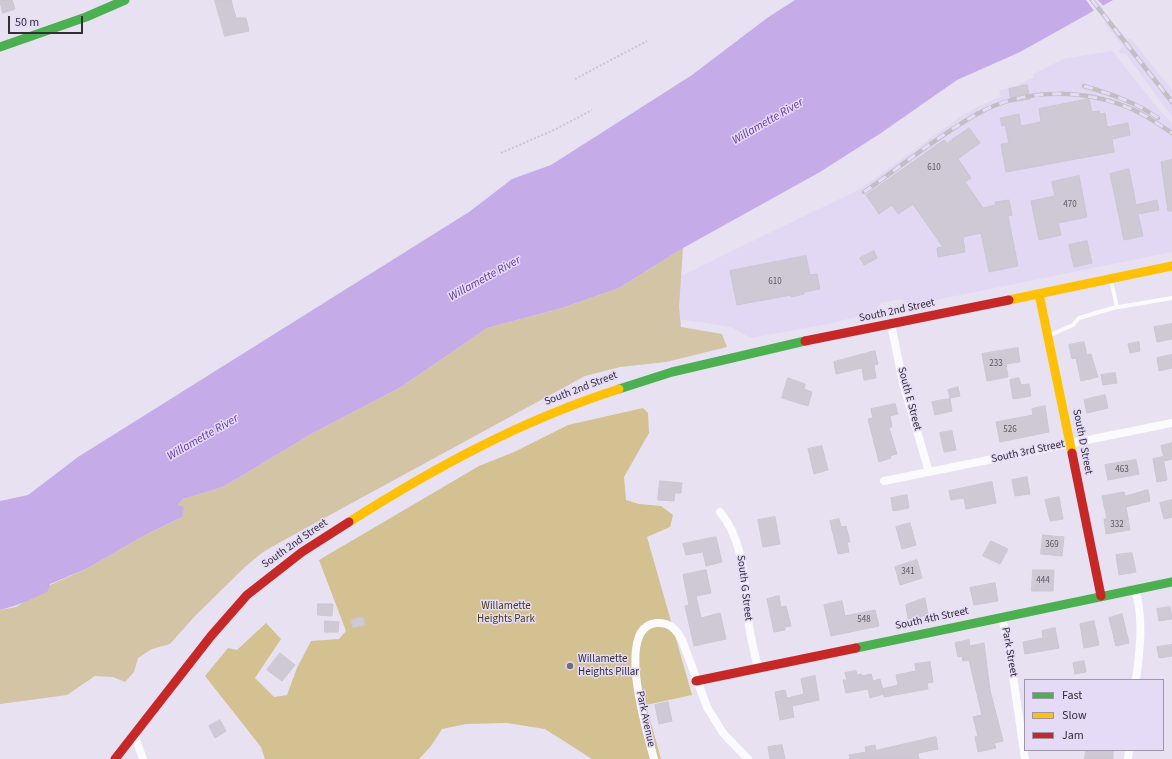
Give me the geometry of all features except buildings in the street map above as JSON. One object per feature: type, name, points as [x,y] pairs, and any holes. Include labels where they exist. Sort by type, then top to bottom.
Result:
[{"type":"street","points":[[0,47],[86,17],[125,0]]},
{"type":"street","name":"South 2nd Street","points":[[115,759],[228,614],[268,577],[302,552],[410,483],[470,450],[581,401],[636,382],[672,372],[763,350],[1172,266]]},
{"type":"street","name":"South D Street","points":[[1039,294],[1100,596]]},
{"type":"street","name":"South E Street","points":[[891,324],[903,383],[929,472]]},
{"type":"street","name":"South 3rd Street","points":[[884,481],[1172,423]]},
{"type":"street","name":"South G Street","points":[[720,512],[730,524],[736,536],[740,553],[749,627],[758,668]]},
{"type":"street","name":"South 4th Street","points":[[696,681],[1172,582]]},
{"type":"street","points":[[1135,589],[1140,605],[1142,630],[1136,679]]},
{"type":"street","name":"Park Street","points":[[1002,617],[1009,648],[1025,759]]},
{"type":"street","name":"Park Avenue","points":[[654,759],[641,709],[634,656],[638,638],[644,629],[655,623],[661,623],[668,624],[676,630],[682,640],[696,681]]},
{"type":"street","points":[[696,681],[707,707],[723,732],[748,759]]},
{"type":"street","points":[[134,734],[143,759]]},
{"type":"lane","points":[[1111,279],[1117,307]]},
{"type":"lane","points":[[1048,336],[1073,325],[1079,318],[1117,307],[1172,298]]},
{"type":"path","points":[[575,79],[647,41]]},
{"type":"path","points":[[501,153],[556,129],[592,110]]},
{"type":"shaded area","points":[[1110,19],[1126,38],[1131,39],[1172,90],[1172,117],[1126,54],[1120,53],[1119,50],[1123,46],[1104,23]]},
{"type":"shaded area","points":[[1112,51],[1161,112],[1172,123],[1172,252],[911,305],[901,299],[881,303],[874,312],[833,323],[751,338],[731,327],[664,317],[662,285],[860,189],[960,117],[981,105],[1001,97],[999,90],[1016,86],[1034,77],[1033,74],[1063,59]]},
{"type":"shaded area","points":[[683,248],[679,307],[681,327],[722,334],[727,347],[666,362],[620,367],[585,376],[263,552],[245,567],[195,616],[170,644],[152,649],[138,658],[134,672],[125,682],[113,677],[95,676],[67,695],[0,704],[0,610],[16,607],[50,585],[86,569],[145,535],[182,517],[176,505],[183,499],[223,487],[313,433],[401,387],[487,328],[562,308],[619,288]]},
{"type":"green space","name":"Willamette Heights Park","points":[[643,408],[648,413],[649,433],[624,477],[626,500],[639,504],[661,506],[673,515],[670,527],[647,537],[692,695],[646,705],[661,759],[592,759],[545,729],[507,723],[466,724],[442,729],[431,746],[419,759],[265,759],[261,747],[205,676],[228,648],[237,650],[266,623],[281,639],[255,678],[274,697],[287,695],[297,668],[311,641],[339,639],[346,631],[319,560],[479,466],[514,452],[568,425]]},
{"type":"water","name":"Willamette River","points":[[795,0],[1113,0],[1020,52],[957,80],[881,133],[820,172],[683,248],[619,288],[562,308],[487,328],[401,387],[313,433],[223,487],[183,499],[177,505],[184,507],[182,517],[145,535],[86,569],[50,584],[48,591],[24,602],[0,610],[0,501],[28,495],[78,457],[469,212],[512,179],[551,165],[692,75],[767,18]]},
{"type":"pier","points":[[1086,0],[1098,0],[1104,7],[1095,12]]},
{"type":"railway","points":[[1092,0],[1172,102]]},
{"type":"railway","points":[[1084,86],[1104,92],[1141,107],[1158,118]]},
{"type":"railway","points":[[864,192],[934,142],[977,114],[996,105],[1036,95],[1057,94],[1099,98],[1138,112],[1172,133]]},
{"type":"traffic: fast","points":[[0,47],[86,17],[125,0]]},
{"type":"traffic: fast","points":[[619,389],[672,372],[805,341]]},
{"type":"traffic: fast","points":[[856,648],[1172,582]]},
{"type":"traffic: slow","points":[[1009,300],[1172,266]]},
{"type":"traffic: slow","points":[[1039,294],[1072,453]]},
{"type":"traffic: slow","points":[[349,522],[446,464],[513,430],[583,401],[619,389]]},
{"type":"traffic: jam","points":[[805,341],[1009,300]]},
{"type":"traffic: jam","points":[[1072,453],[1101,596]]},
{"type":"traffic: jam","points":[[115,759],[211,636],[247,595],[302,552],[349,522]]},
{"type":"traffic: jam","points":[[696,681],[856,648]]},
{"type":"place","name":"Willamette Heights Pillar","points":[[570,666]]}]
